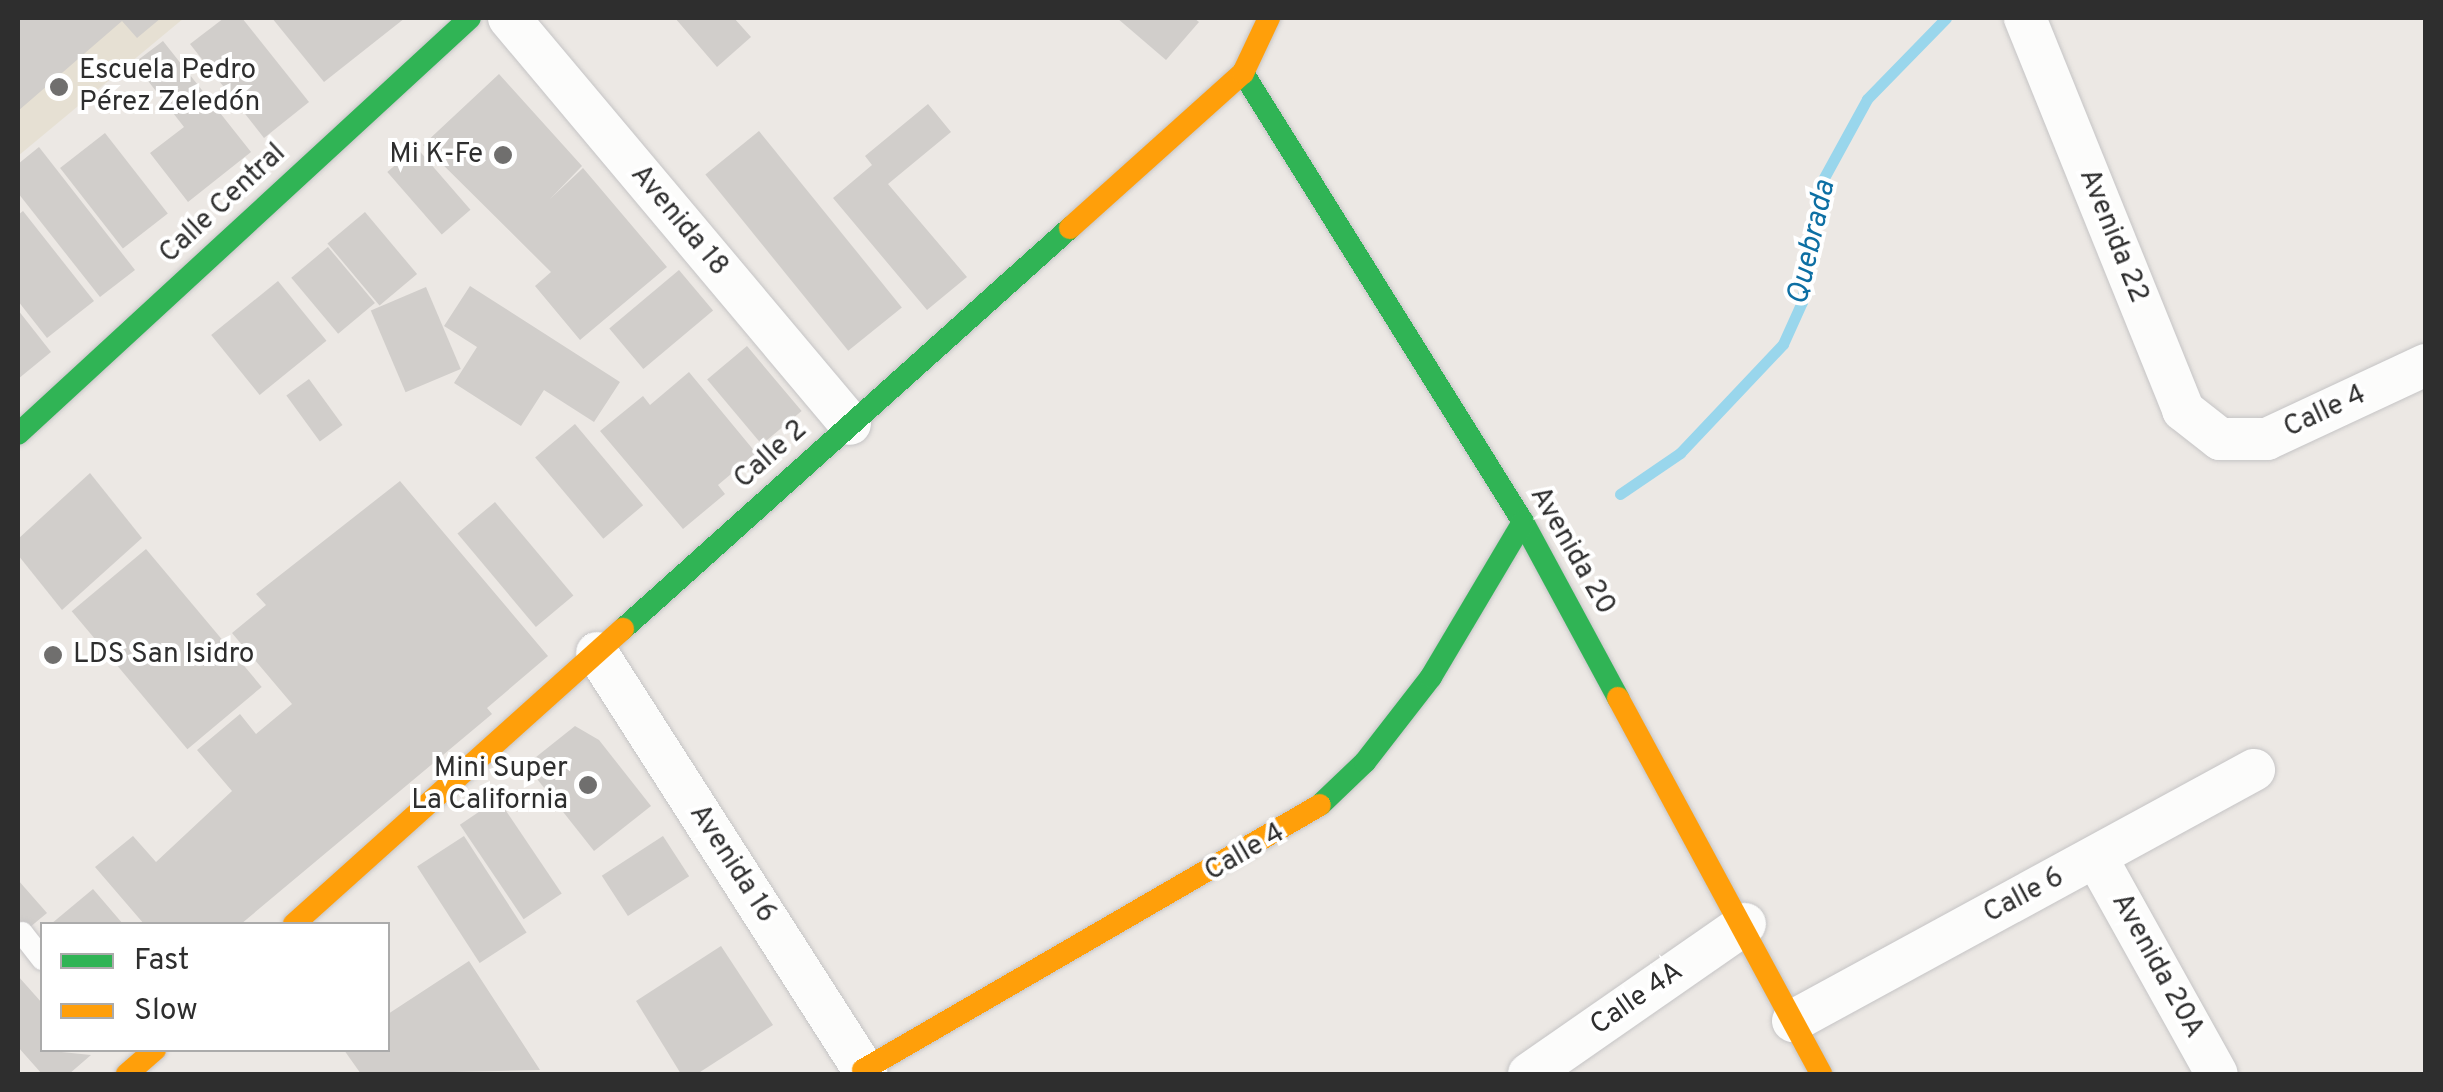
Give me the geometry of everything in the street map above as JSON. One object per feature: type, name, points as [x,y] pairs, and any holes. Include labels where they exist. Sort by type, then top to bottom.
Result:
[{"type":"street","name":"Calle Central","points":[[18,434],[470,18]]},
{"type":"street","name":"Avenida 18","points":[[509,18],[850,424]]},
{"type":"street","name":"Calle 2","points":[[296,922],[1243,73],[1269,18]]},
{"type":"street","name":"Avenida 22","points":[[2026,18],[2182,410],[2220,439]]},
{"type":"street","name":"Avenida 20","points":[[1243,73],[1523,522],[1745,924],[1821,1074]]},
{"type":"street","name":"Calle 4","points":[[2220,439],[2267,438],[2426,365]]},
{"type":"street","name":"Calle 4","points":[[865,1072],[1308,817],[1365,762],[1431,677],[1523,522]]},
{"type":"street","name":"Avenida 16","points":[[597,653],[865,1072]]},
{"type":"street","name":"Calle 6","points":[[1793,1021],[2254,770]]},
{"type":"street","name":"Avenida 20A","points":[[2096,857],[2217,1074]]},
{"type":"street","name":"Calle 4A","points":[[1529,1074],[1745,924]]},
{"type":"street","points":[[127,1074],[153,1052]]},
{"type":"lane","points":[[22,933],[40,956]]},
{"type":"shaded area","name":"Escuela Pedro Pérez Zeledón","points":[[18,18],[184,18],[18,156]]},
{"type":"building","points":[[18,18],[161,18],[137,38],[122,21],[18,111]]},
{"type":"building","points":[[224,18],[242,18],[309,102],[264,138],[190,44]]},
{"type":"building","points":[[272,18],[405,18],[324,82]]},
{"type":"building","points":[[675,18],[734,18],[751,37],[717,67]]},
{"type":"building","points":[[1117,18],[1194,18],[1199,22],[1166,60]]},
{"type":"building","points":[[163,41],[251,152],[188,202],[150,153],[184,127],[134,63]]},
{"type":"building","points":[[499,74],[582,166],[550,199],[583,168],[667,267],[580,340],[535,286],[551,272],[423,145]]},
{"type":"building","points":[[928,104],[951,132],[888,184],[967,277],[927,310],[833,198],[872,165],[865,156]]},
{"type":"building","points":[[759,131],[902,307],[848,351],[705,174]]},
{"type":"building","points":[[105,133],[168,213],[123,248],[60,168]]},
{"type":"building","points":[[39,147],[135,270],[100,297],[18,193],[18,164]]},
{"type":"building","points":[[416,147],[470,210],[442,235],[387,172]]},
{"type":"building","points":[[23,211],[94,301],[47,338],[18,301],[18,215]]},
{"type":"building","points":[[365,212],[417,274],[380,306],[327,243]]},
{"type":"building","points":[[328,247],[375,303],[338,334],[291,278]]},
{"type":"building","points":[[679,270],[713,311],[643,369],[609,328]]},
{"type":"building","points":[[278,281],[326,341],[260,395],[211,335]]},
{"type":"building","points":[[470,286],[620,382],[594,422],[544,390],[521,426],[454,383],[477,347],[444,326]]},
{"type":"building","points":[[426,287],[461,369],[406,392],[371,310]]},
{"type":"building","points":[[18,310],[51,352],[18,379]]},
{"type":"building","points":[[747,346],[802,411],[762,445],[707,379]]},
{"type":"building","points":[[689,372],[756,453],[718,485],[725,494],[683,529],[600,431],[643,396],[650,405]]},
{"type":"building","points":[[309,379],[343,425],[320,442],[286,395]]},
{"type":"building","points":[[575,424],[643,505],[603,539],[535,457]]},
{"type":"building","points":[[90,473],[142,538],[62,610],[18,555],[18,539]]},
{"type":"building","points":[[400,481],[548,656],[487,708],[492,714],[243,922],[142,922],[95,867],[133,836],[156,862],[232,791],[197,750],[240,714],[256,734],[292,704],[232,633],[266,605],[256,594]]},
{"type":"building","points":[[495,502],[573,595],[536,627],[457,533]]},
{"type":"building","points":[[146,549],[262,687],[187,749],[72,611]]},
{"type":"building","name":"Mini Super La California","points":[[575,726],[599,740],[651,806],[594,851],[526,765]]},
{"type":"building","points":[[498,799],[562,894],[524,919],[460,825]]},
{"type":"building","points":[[464,836],[527,932],[480,963],[417,866]]},
{"type":"building","points":[[663,836],[689,876],[628,916],[602,876]]},
{"type":"building","points":[[18,880],[47,913],[18,937]]},
{"type":"building","points":[[93,889],[121,922],[53,922]]},
{"type":"building","points":[[721,946],[773,1025],[697,1074],[681,1074],[636,1001]]},
{"type":"building","points":[[469,961],[540,1070],[361,1074],[345,1052],[390,1052],[390,1013]]},
{"type":"building","points":[[18,976],[40,1001],[40,1052],[91,1055],[69,1074],[42,1074],[18,1047]]},
{"type":"waterway","name":"Quebrada","points":[[1620,494],[1680,453],[1783,344],[1802,302],[1820,185],[1867,99],[1946,18]]},
{"type":"traffic: fast","points":[[18,434],[470,18]]},
{"type":"traffic: fast","points":[[1243,73],[1523,522],[1618,698]]},
{"type":"traffic: fast","points":[[623,629],[1070,228]]},
{"type":"traffic: fast","points":[[1320,805],[1365,762],[1431,677],[1523,522]]},
{"type":"traffic: slow","points":[[1070,228],[1243,73],[1269,18]]},
{"type":"traffic: slow","points":[[296,922],[623,629]]},
{"type":"traffic: slow","points":[[1618,698],[1821,1074]]},
{"type":"traffic: slow","points":[[863,1070],[1320,805]]},
{"type":"traffic: slow","points":[[127,1074],[153,1052]]},
{"type":"place","name":"Escuela Pedro Pérez Zeledón","points":[[59,87]]},
{"type":"place","name":"Mi K-Fe","points":[[503,155]]},
{"type":"place","name":"LDS San Isidro","points":[[53,655]]},
{"type":"place","name":"Mini Super La California","points":[[588,785]]}]
